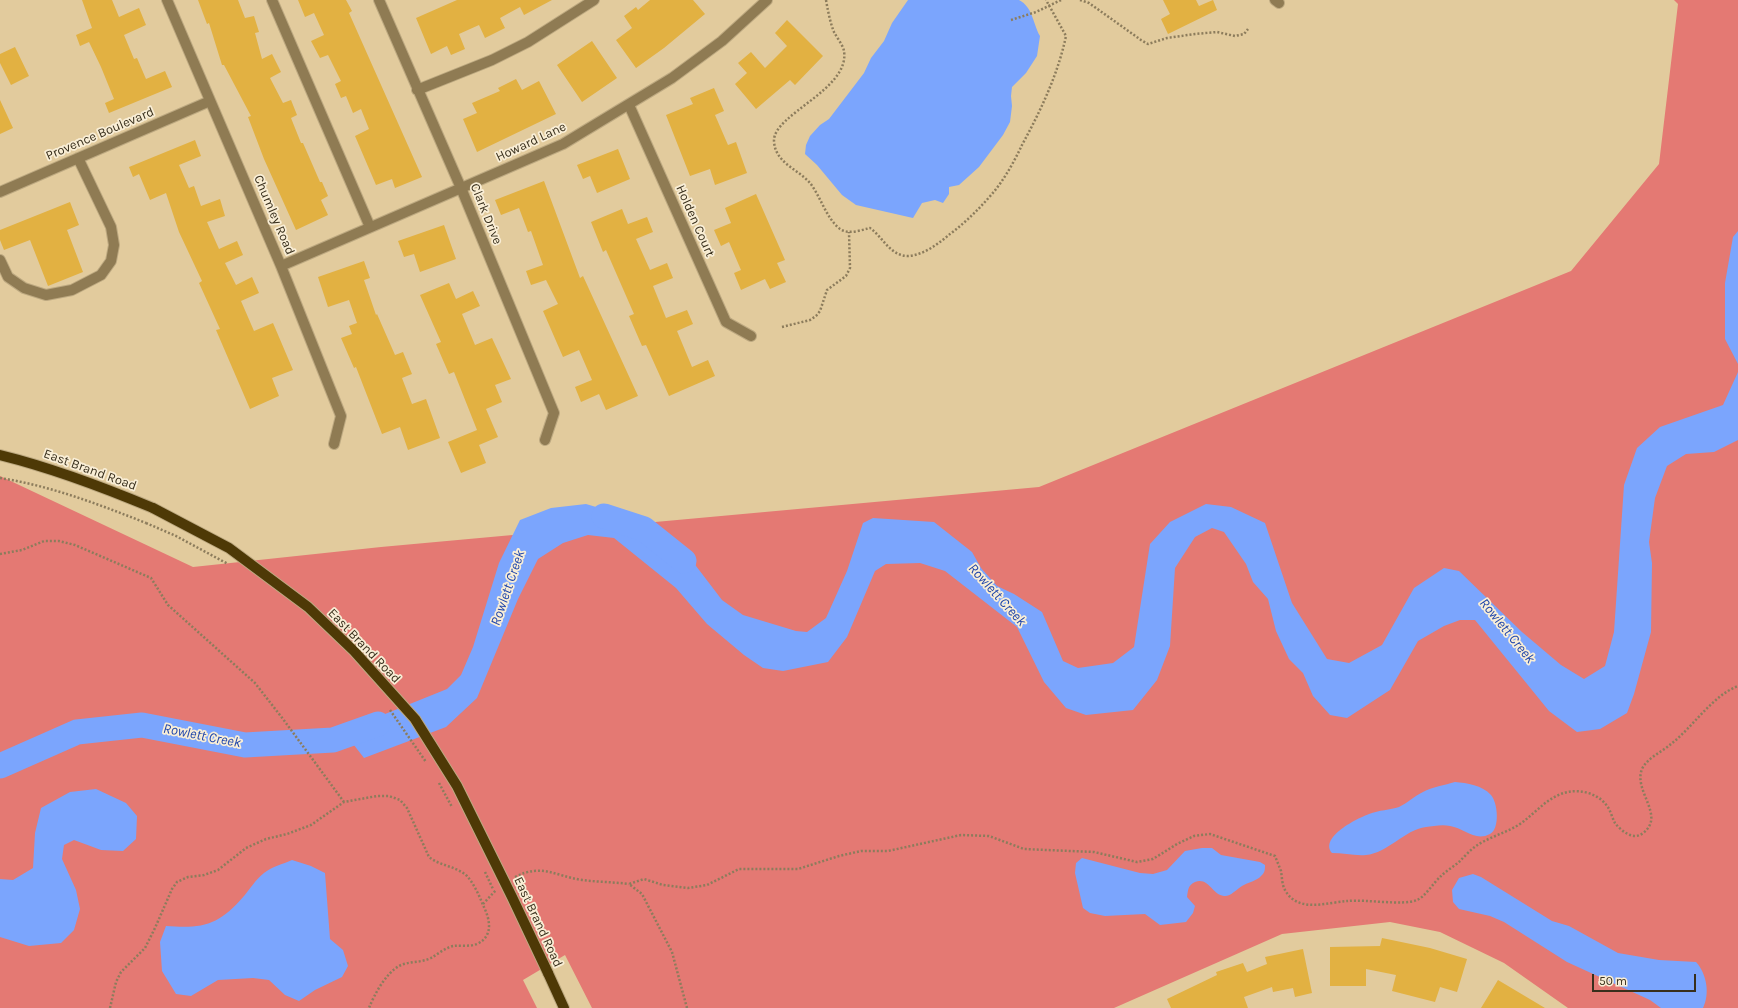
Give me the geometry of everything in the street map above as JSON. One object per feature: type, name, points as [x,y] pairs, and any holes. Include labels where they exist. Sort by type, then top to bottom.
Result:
[{"type":"main road","name":"East Brand Road","points":[[0,455],[38,464],[105,488],[153,508],[229,548],[308,607],[354,651],[415,720],[457,786],[512,897],[564,1008]]},
{"type":"street","name":"Chumley Road","points":[[167,0],[281,266],[341,416],[334,444]]},
{"type":"street","points":[[272,0],[370,228]]},
{"type":"street","name":"Clark Drive","points":[[379,0],[461,188],[554,413],[546,440]]},
{"type":"street","points":[[417,90],[492,60],[528,42],[594,0]]},
{"type":"street","name":"Howard Lane","points":[[281,266],[563,144],[672,78],[722,41],[767,0]]},
{"type":"street","name":"Provence Boulevard","points":[[0,192],[210,101]]},
{"type":"street","name":"Holden Court","points":[[629,105],[726,322],[751,336]]},
{"type":"street","points":[[0,260],[8,277],[24,288],[46,294],[72,290],[101,275],[111,261],[114,245],[111,227],[78,158]]},
{"type":"path","points":[[826,0],[828,14],[835,34],[844,51],[842,65],[835,78],[824,89],[779,126],[774,139],[776,150],[782,160],[810,183],[833,220],[841,229],[848,232],[870,228],[886,246],[897,254],[907,256],[920,254],[938,244],[966,222],[993,193],[1013,163],[1034,124],[1055,76],[1066,36],[1046,0]]},
{"type":"path","points":[[1011,20],[1062,0]]},
{"type":"path","points":[[1080,0],[1089,3],[1148,44],[1166,38],[1195,34],[1217,32],[1235,36],[1244,34],[1248,29]]},
{"type":"path","points":[[782,327],[810,320],[816,316],[820,311],[827,290],[846,276],[850,268],[848,232]]},
{"type":"path","points":[[0,478],[61,492],[98,504],[176,536],[230,564]]},
{"type":"path","points":[[0,554],[22,550],[44,542],[59,541],[75,546],[151,578],[168,605],[255,684],[283,719],[344,802]]},
{"type":"path","points":[[513,878],[527,871],[545,870],[582,880],[629,884],[644,878],[663,885],[688,888],[706,885],[739,869],[798,869],[839,856],[861,851],[888,851],[961,835],[989,836],[1024,849],[1094,852],[1137,862],[1153,859],[1194,836],[1210,834],[1275,856],[1280,869],[1284,890],[1294,900],[1304,904],[1320,906],[1348,901],[1402,902],[1418,900],[1440,877],[1476,846],[1507,832],[1533,815],[1554,796],[1571,792],[1585,792],[1598,798],[1607,805],[1615,823],[1623,832],[1634,836],[1642,835],[1650,826],[1652,813],[1644,796],[1641,783],[1641,771],[1646,762],[1680,737],[1706,710],[1731,689],[1738,686]]},
{"type":"path","points":[[386,705],[430,768]]},
{"type":"path","points":[[438,780],[455,811]]},
{"type":"path","points":[[110,1008],[116,982],[121,972],[145,948],[172,889],[177,882],[188,877],[204,875],[218,870],[246,848],[266,839],[287,834],[311,825],[344,802],[377,796],[389,796],[400,800],[407,808],[430,857],[436,862],[456,869],[466,876],[473,885],[483,904],[491,926],[486,937],[477,944],[452,946],[431,958],[399,966],[386,979],[374,996],[370,1008]]},
{"type":"path","points":[[483,868],[495,893]]},
{"type":"path","points":[[629,884],[642,894],[672,952],[687,1008]]},
{"type":"path","points":[[483,904],[500,885]]},
{"type":"shaded area","points":[[1674,0],[1738,0],[1738,1008],[1568,1008],[1504,963],[1440,932],[1390,922],[1282,934],[1114,1008],[592,1008],[565,955],[523,980],[537,1008],[0,1008],[0,476],[193,567],[381,547],[1039,487],[1571,271],[1659,164],[1678,4]]},
{"type":"water","points":[[908,0],[1019,0],[1024,3],[1030,11],[1040,36],[1037,56],[1026,73],[1012,87],[1010,122],[1003,135],[979,167],[959,185],[949,187],[949,194],[943,203],[935,200],[922,203],[913,218],[856,205],[842,195],[817,165],[805,154],[806,145],[810,136],[820,125],[829,119],[864,73],[871,58],[884,41],[892,23]]},
{"type":"water","points":[[1738,231],[1738,364],[1725,339],[1725,283],[1733,237]]},
{"type":"water","points":[[1738,372],[1738,440],[1714,452],[1686,454],[1667,466],[1655,498],[1649,542],[1652,563],[1651,632],[1634,694],[1627,713],[1600,729],[1577,732],[1549,711],[1475,620],[1460,620],[1444,626],[1418,641],[1390,690],[1347,718],[1330,715],[1313,696],[1303,673],[1289,659],[1276,631],[1268,599],[1253,582],[1246,564],[1224,532],[1212,528],[1195,537],[1175,568],[1170,646],[1157,680],[1133,710],[1086,715],[1066,708],[1044,682],[1017,627],[945,571],[920,563],[886,564],[875,571],[847,637],[828,662],[783,671],[763,668],[744,655],[707,624],[676,588],[614,538],[588,535],[563,543],[538,559],[518,599],[477,698],[446,727],[364,758],[343,731],[447,689],[461,675],[473,647],[499,563],[520,520],[551,508],[586,504],[613,512],[693,562],[722,600],[743,615],[796,631],[807,632],[826,618],[847,571],[863,523],[873,518],[934,522],[972,552],[981,568],[997,586],[1014,594],[1042,612],[1063,661],[1078,668],[1113,663],[1134,647],[1150,544],[1170,522],[1206,504],[1231,507],[1265,523],[1292,603],[1327,659],[1349,663],[1382,645],[1414,588],[1444,568],[1459,571],[1522,632],[1561,665],[1584,679],[1605,666],[1614,632],[1624,485],[1637,448],[1660,427],[1723,405]]},
{"type":"water","points":[[1455,782],[1479,787],[1491,795],[1495,804],[1497,822],[1490,834],[1485,836],[1474,836],[1455,827],[1444,825],[1426,827],[1410,832],[1389,846],[1374,853],[1362,855],[1332,853],[1329,847],[1331,841],[1335,835],[1349,824],[1364,816],[1399,807],[1417,795],[1434,787]]},
{"type":"water","points":[[96,789],[126,803],[137,816],[136,839],[123,851],[101,850],[74,840],[64,845],[62,859],[76,890],[80,909],[74,930],[61,943],[29,946],[0,937],[0,879],[13,880],[33,868],[35,833],[41,808],[70,792]]},
{"type":"water","points":[[1212,848],[1221,855],[1260,862],[1265,865],[1264,872],[1257,879],[1226,896],[1216,893],[1204,882],[1200,881],[1193,883],[1189,888],[1187,897],[1195,906],[1193,913],[1186,922],[1160,925],[1145,914],[1105,916],[1090,913],[1083,908],[1075,873],[1076,863],[1082,858],[1140,873],[1153,874],[1167,870],[1185,851]]},
{"type":"water","points":[[292,860],[311,866],[325,873],[330,939],[343,950],[348,966],[342,977],[315,990],[299,1001],[285,995],[269,980],[253,978],[218,980],[191,996],[176,994],[162,971],[160,942],[166,926],[190,927],[210,923],[218,919],[235,906],[264,873],[274,867]]},
{"type":"water","points":[[1473,874],[1481,877],[1552,921],[1569,926],[1618,953],[1659,960],[1696,962],[1703,972],[1707,990],[1703,1008],[1661,1008],[1650,1000],[1567,962],[1504,922],[1490,916],[1459,909],[1453,902],[1452,890],[1459,878]]},
{"type":"building","points":[[82,0],[112,0],[119,17],[139,8],[146,25],[124,35],[134,59],[137,58],[146,79],[165,71],[172,87],[109,113],[105,103],[114,99],[101,67],[89,42],[80,46],[76,35],[92,28]]},
{"type":"building","points":[[198,0],[238,0],[245,18],[254,16],[259,32],[255,33],[262,59],[272,54],[281,72],[270,78],[283,103],[291,100],[297,115],[291,118],[301,143],[303,143],[320,182],[322,182],[328,196],[321,200],[328,215],[296,230],[264,159],[248,117],[251,116],[224,65],[222,65],[209,23],[207,24]]},
{"type":"building","points":[[298,0],[346,0],[352,11],[349,13],[422,177],[395,188],[392,179],[376,185],[355,136],[369,129],[361,109],[353,113],[346,96],[341,98],[335,84],[341,81],[328,55],[320,58],[311,41],[324,35],[314,13],[305,17]]},
{"type":"building","points":[[457,0],[552,0],[524,15],[520,7],[500,18],[505,28],[485,38],[479,25],[459,34],[465,49],[451,55],[447,46],[431,54],[416,18]]},
{"type":"building","points":[[650,0],[693,0],[705,14],[664,48],[636,68],[616,40],[632,28],[624,16],[636,7],[638,10]]},
{"type":"building","points":[[1163,0],[1196,0],[1199,6],[1213,0],[1217,10],[1168,34],[1161,19],[1170,14]]},
{"type":"building","points":[[787,20],[823,56],[795,85],[790,80],[756,109],[735,84],[747,73],[738,63],[751,52],[765,68],[787,46],[775,33]]},
{"type":"building","points":[[592,41],[617,78],[582,102],[557,65]]},
{"type":"building","points":[[15,47],[29,76],[11,85],[0,63],[0,54]]},
{"type":"building","points":[[516,79],[522,90],[539,81],[556,114],[477,152],[463,119],[477,113],[472,103],[500,91],[498,88]]},
{"type":"building","points":[[714,88],[724,111],[715,115],[728,145],[736,142],[747,173],[715,185],[710,169],[690,176],[666,115],[693,104],[690,98]]},
{"type":"building","points":[[0,100],[13,128],[0,134]]},
{"type":"building","points":[[195,140],[201,156],[179,165],[189,188],[194,186],[201,206],[220,199],[225,216],[207,222],[219,249],[237,241],[243,255],[225,263],[236,285],[252,277],[259,293],[241,301],[254,331],[273,323],[293,370],[272,378],[279,396],[250,409],[216,330],[220,329],[199,283],[202,281],[179,232],[166,193],[150,200],[139,174],[133,177],[129,167]]},
{"type":"building","points":[[618,149],[630,179],[597,193],[590,176],[583,179],[577,165]]},
{"type":"building","points":[[544,181],[580,278],[583,276],[638,396],[606,410],[599,394],[581,402],[575,387],[592,380],[579,350],[563,357],[543,311],[558,304],[546,280],[531,285],[526,271],[543,265],[531,231],[528,232],[519,208],[501,215],[495,200]]},
{"type":"building","points":[[756,194],[785,260],[777,263],[786,282],[770,289],[765,279],[741,290],[734,273],[741,270],[729,242],[721,246],[714,230],[731,223],[725,208]]},
{"type":"building","points":[[70,202],[79,225],[67,230],[83,272],[48,286],[30,240],[4,250],[0,240],[0,230]]},
{"type":"building","points":[[622,209],[628,224],[647,217],[653,232],[636,239],[650,270],[667,263],[673,278],[653,286],[666,318],[687,310],[693,324],[677,331],[692,367],[708,360],[715,376],[669,396],[646,345],[642,346],[629,316],[634,314],[606,250],[603,252],[591,222]]},
{"type":"building","points":[[444,225],[456,259],[420,272],[414,254],[404,257],[398,241]]},
{"type":"building","points":[[364,261],[370,278],[364,280],[376,315],[377,314],[395,355],[403,352],[412,374],[402,378],[412,404],[426,399],[440,438],[408,450],[400,427],[382,434],[356,367],[354,368],[341,338],[352,334],[349,326],[357,323],[349,300],[328,307],[318,277]]},
{"type":"building","points":[[449,283],[456,299],[473,291],[480,306],[462,314],[475,345],[492,338],[511,379],[495,385],[502,402],[486,409],[498,437],[479,445],[486,463],[461,473],[448,442],[477,430],[454,372],[449,374],[436,344],[441,342],[420,295]]},
{"type":"building","points":[[1382,938],[1430,948],[1467,959],[1457,992],[1440,987],[1435,1002],[1392,991],[1396,975],[1366,969],[1366,986],[1330,986],[1330,947],[1380,946]]},
{"type":"building","points":[[1303,949],[1312,993],[1295,997],[1293,988],[1273,992],[1272,987],[1244,997],[1248,1008],[1171,1008],[1167,999],[1217,975],[1216,972],[1243,963],[1247,972],[1267,964],[1265,957]]},
{"type":"building","points":[[1498,980],[1545,1008],[1481,1008]]},
{"type":"waterway","name":"Rowlett Creek","points":[[604,516],[644,529],[684,561]]},
{"type":"waterway","name":"Rowlett Creek","points":[[0,766],[77,732],[142,725],[245,745],[333,740],[378,724]]}]
